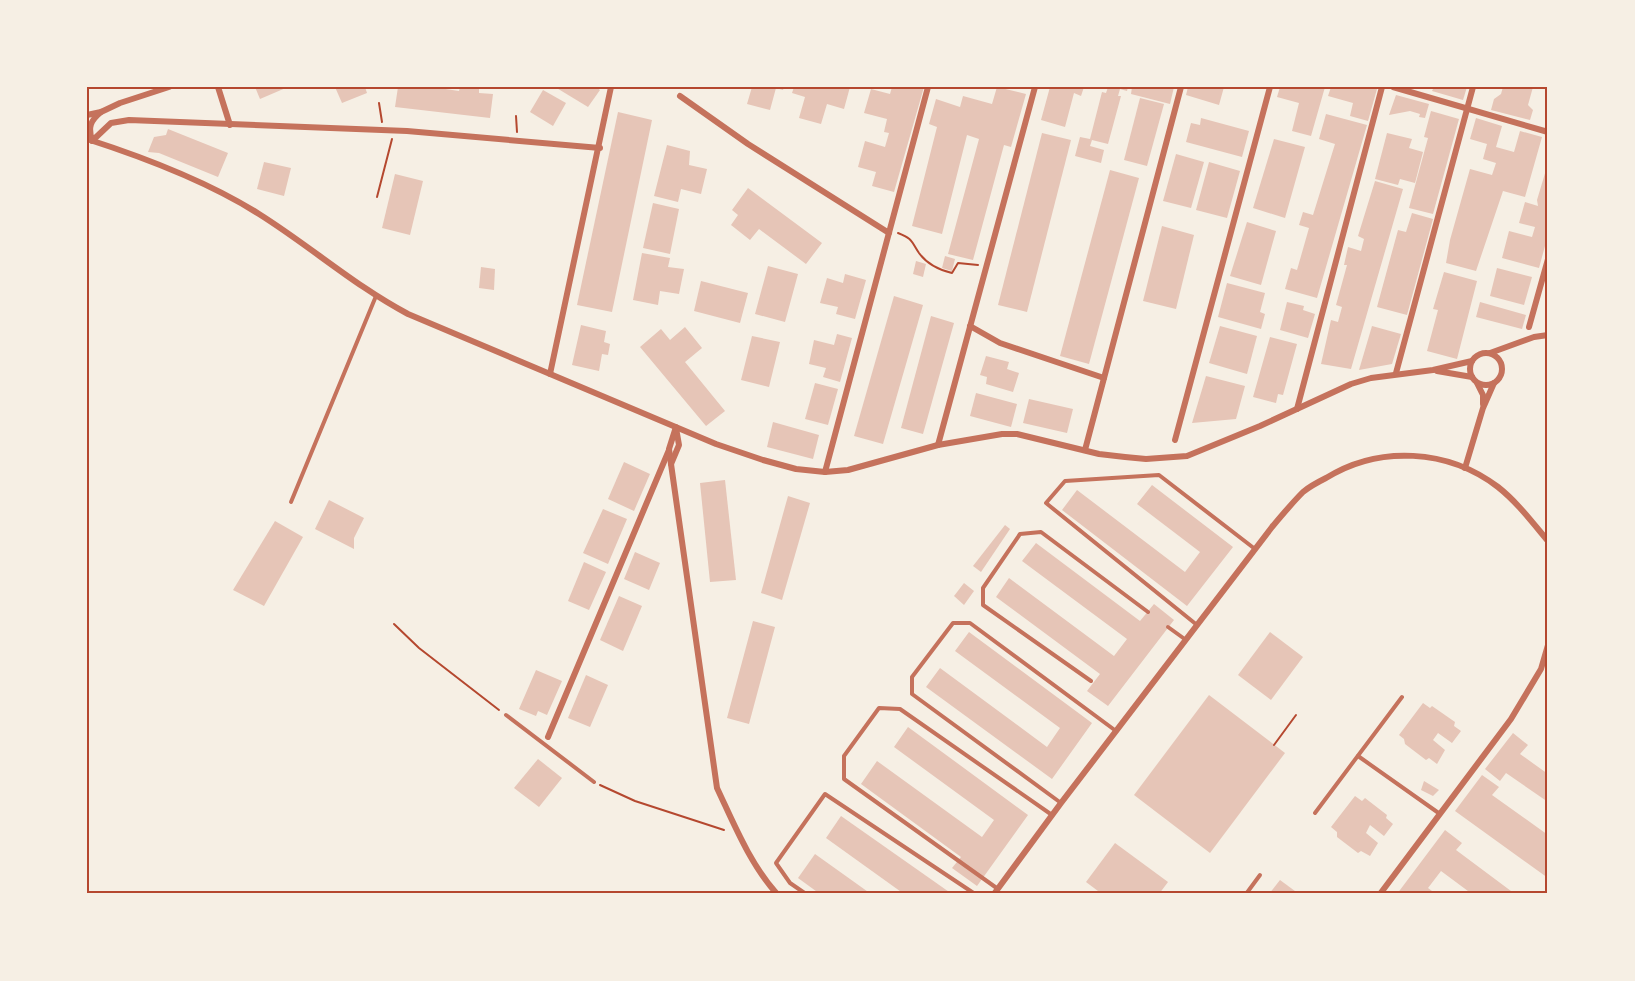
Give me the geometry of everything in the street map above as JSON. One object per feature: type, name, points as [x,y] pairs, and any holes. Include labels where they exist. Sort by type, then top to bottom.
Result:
[{"type":"street","points":[[89,140],[92,119],[101,112],[120,103],[169,87]]},
{"type":"street","points":[[218,87],[230,125]]},
{"type":"street","points":[[550,374],[600,148],[611,87]]},
{"type":"street","points":[[825,472],[928,87]]},
{"type":"street","points":[[938,445],[1035,87]]},
{"type":"street","points":[[1085,450],[1181,87]]},
{"type":"street","points":[[1175,440],[1270,87]]},
{"type":"street","points":[[1297,409],[1382,87]]},
{"type":"street","points":[[1393,87],[1548,132]]},
{"type":"street","points":[[1396,373],[1473,87]]},
{"type":"street","points":[[680,96],[748,144],[889,233]]},
{"type":"street","points":[[87,115],[101,112]]},
{"type":"street","points":[[89,140],[118,120],[383,130],[600,148]]},
{"type":"street","points":[[89,140],[203,183],[230,196],[376,296],[408,314],[676,428],[763,460],[796,469],[825,472],[848,470],[938,445],[1002,434],[1017,434],[1125,457],[1146,459],[1186,456],[1351,384],[1396,373],[1433,370],[1472,361]]},
{"type":"street","points":[[1529,327],[1548,259]]},
{"type":"street","points":[[970,326],[1000,343],[1104,378]]},
{"type":"street","points":[[1483,408],[1483,395],[1470,366],[1472,361],[1479,354],[1490,353],[1534,337],[1548,335]]},
{"type":"street","points":[[1433,370],[1489,385],[1498,379],[1502,368],[1498,358],[1490,353]]},
{"type":"street","points":[[1465,468],[1483,408],[1494,382]]},
{"type":"street","points":[[548,737],[676,428]]},
{"type":"street","points":[[671,464],[679,445],[676,428]]},
{"type":"street","points":[[669,449],[717,788],[739,834],[764,877],[777,894]]},
{"type":"street","points":[[996,891],[1255,549],[1304,491],[1340,469],[1377,456],[1419,456],[1441,460],[1465,468],[1499,488],[1548,541]]},
{"type":"street","points":[[1380,894],[1511,719],[1541,669],[1548,645]]},
{"type":"lane","points":[[291,502],[376,296]]},
{"type":"lane","points":[[1197,625],[1046,503],[1065,481],[1159,476],[1255,549]]},
{"type":"lane","points":[[1091,681],[983,605],[982,588],[1020,534],[1041,532],[1148,612]]},
{"type":"lane","points":[[1061,803],[912,694],[912,677],[952,623],[970,623],[1116,731]]},
{"type":"lane","points":[[1168,627],[1185,640]]},
{"type":"lane","points":[[1315,813],[1402,697]]},
{"type":"lane","points":[[996,891],[844,779],[844,756],[879,708],[900,709],[1052,815]]},
{"type":"lane","points":[[506,715],[594,782]]},
{"type":"lane","points":[[1358,756],[1440,814]]},
{"type":"lane","points":[[806,894],[790,883],[776,862],[825,794],[975,894]]},
{"type":"lane","points":[[1246,894],[1260,875]]},
{"type":"path","points":[[379,103],[383,130]]},
{"type":"path","points":[[516,116],[517,140]]},
{"type":"path","points":[[377,197],[394,131]]},
{"type":"path","points":[[889,233],[899,233],[910,238],[919,254],[937,270],[952,273],[958,263],[979,266],[987,263]]},
{"type":"path","points":[[394,624],[419,648],[506,715]]},
{"type":"path","points":[[1274,745],[1296,715]]},
{"type":"path","points":[[594,782],[635,801],[739,834]]},
{"type":"building","points":[[255,87],[288,87],[260,99]]},
{"type":"building","points":[[335,87],[365,87],[367,93],[342,103]]},
{"type":"building","points":[[398,87],[432,87],[459,91],[460,87],[479,87],[479,93],[493,94],[490,118],[395,107]]},
{"type":"building","points":[[555,87],[596,87],[600,90],[588,107]]},
{"type":"building","points":[[752,87],[784,87],[783,90],[776,88],[770,110],[747,104]]},
{"type":"building","points":[[794,87],[850,87],[844,109],[827,104],[821,124],[799,118],[805,97],[792,93]]},
{"type":"building","points":[[892,87],[924,87],[894,192],[872,186],[876,172],[858,167],[865,141],[885,147],[889,133],[884,132],[887,119],[864,113],[871,89],[890,94]]},
{"type":"building","points":[[997,87],[1026,94],[1011,147],[1004,145],[973,260],[948,254],[979,139],[967,135],[942,234],[912,226],[937,127],[929,124],[936,99],[960,107],[963,96],[992,104]]},
{"type":"building","points":[[1050,87],[1084,87],[1081,96],[1074,93],[1065,127],[1041,120]]},
{"type":"building","points":[[1108,87],[1128,87],[1127,91],[1120,89],[1118,96],[1121,96],[1108,144],[1092,140],[1090,146],[1104,150],[1101,163],[1075,156],[1080,137],[1090,139],[1102,92],[1106,93]]},
{"type":"building","points":[[1132,87],[1174,87],[1170,104],[1131,94]]},
{"type":"building","points":[[1188,87],[1224,87],[1219,105],[1186,95]]},
{"type":"building","points":[[1280,87],[1325,87],[1311,136],[1292,131],[1299,103],[1277,97]]},
{"type":"building","points":[[1331,87],[1377,89],[1368,121],[1350,116],[1353,103],[1328,96]]},
{"type":"building","points":[[1434,87],[1467,87],[1463,100],[1432,91]]},
{"type":"building","points":[[1503,87],[1533,87],[1528,105],[1533,110],[1530,120],[1491,110],[1494,99],[1501,94]]},
{"type":"building","points":[[543,90],[566,103],[553,126],[530,112]]},
{"type":"building","points":[[1396,95],[1429,104],[1425,118],[1410,111],[1389,115]]},
{"type":"building","points":[[1140,98],[1164,104],[1147,166],[1124,160]]},
{"type":"building","points":[[1431,111],[1459,119],[1433,214],[1409,208],[1428,138],[1424,137]]},
{"type":"building","points":[[618,112],[652,120],[612,312],[577,305]]},
{"type":"building","points":[[1326,114],[1367,125],[1317,298],[1285,289],[1291,268],[1297,270],[1309,228],[1299,225],[1303,212],[1313,215],[1335,144],[1319,139]]},
{"type":"building","points":[[1201,118],[1249,131],[1242,157],[1186,142],[1191,123],[1200,125]]},
{"type":"building","points":[[1476,118],[1502,126],[1496,147],[1514,152],[1520,131],[1542,137],[1525,197],[1503,191],[1476,271],[1446,263],[1450,240],[1470,169],[1492,175],[1496,163],[1483,159],[1487,144],[1470,139]]},
{"type":"building","points":[[168,129],[228,153],[218,177],[159,153],[148,152],[154,137],[166,135]]},
{"type":"building","points":[[1042,133],[1071,140],[1027,312],[998,305]]},
{"type":"building","points":[[1387,133],[1412,139],[1409,148],[1423,152],[1415,183],[1400,179],[1398,185],[1375,179]]},
{"type":"building","points":[[1274,139],[1305,147],[1285,218],[1253,208]]},
{"type":"building","points":[[667,145],[690,151],[689,165],[707,169],[701,194],[681,189],[678,202],[654,196]]},
{"type":"building","points":[[1176,154],[1204,162],[1191,208],[1163,201]]},
{"type":"building","points":[[264,162],[291,168],[284,196],[257,189]]},
{"type":"building","points":[[1209,162],[1240,171],[1227,218],[1196,210]]},
{"type":"building","points":[[1110,170],[1139,178],[1089,364],[1060,356]]},
{"type":"building","points":[[1546,170],[1548,170],[1548,235],[1539,268],[1502,258],[1509,231],[1532,237],[1535,227],[1519,223],[1525,202],[1538,206],[1537,200]]},
{"type":"building","points":[[395,174],[423,181],[410,235],[382,228]]},
{"type":"building","points":[[1375,181],[1403,189],[1351,369],[1321,364],[1331,320],[1338,322],[1342,307],[1336,305],[1347,265],[1344,265],[1348,247],[1361,251],[1364,239],[1358,236]]},
{"type":"building","points":[[748,188],[822,243],[806,264],[759,229],[750,240],[731,225],[738,215],[732,210]]},
{"type":"building","points":[[653,203],[679,209],[670,254],[643,248]]},
{"type":"building","points":[[1412,213],[1433,219],[1407,315],[1377,307],[1398,230],[1406,232]]},
{"type":"building","points":[[1247,222],[1276,231],[1261,285],[1230,276]]},
{"type":"building","points":[[1162,226],[1194,235],[1176,309],[1143,301]]},
{"type":"building","points":[[642,253],[670,258],[668,267],[684,269],[679,294],[660,291],[658,305],[633,300]]},
{"type":"building","points":[[945,256],[955,259],[952,271],[942,268]]},
{"type":"building","points":[[916,261],[926,264],[923,277],[913,274]]},
{"type":"building","points":[[768,266],[798,274],[785,322],[755,314]]},
{"type":"building","points":[[481,267],[495,269],[494,290],[479,288]]},
{"type":"building","points":[[1497,268],[1532,277],[1524,305],[1490,296]]},
{"type":"building","points":[[1444,272],[1477,281],[1457,359],[1427,351],[1438,310],[1433,309]]},
{"type":"building","points":[[845,274],[866,280],[855,319],[836,314],[838,307],[820,303],[827,278],[843,283]]},
{"type":"building","points":[[701,281],[748,293],[740,323],[694,311]]},
{"type":"building","points":[[1227,283],[1265,293],[1260,312],[1265,314],[1261,329],[1218,317]]},
{"type":"building","points":[[894,296],[923,305],[883,444],[854,436]]},
{"type":"building","points":[[1287,302],[1304,306],[1303,310],[1315,314],[1308,338],[1280,330]]},
{"type":"building","points":[[1480,302],[1526,315],[1522,329],[1476,317]]},
{"type":"building","points":[[931,316],[954,323],[923,434],[901,428]]},
{"type":"building","points":[[581,325],[606,331],[604,342],[610,344],[608,355],[602,354],[599,371],[572,365]]},
{"type":"building","points":[[1220,326],[1257,336],[1247,374],[1209,363]]},
{"type":"building","points":[[1372,326],[1401,334],[1392,364],[1359,370]]},
{"type":"building","points":[[685,327],[702,348],[685,362],[725,411],[706,426],[640,347],[661,329],[670,340]]},
{"type":"building","points":[[837,334],[852,338],[840,382],[823,377],[826,368],[809,364],[814,340],[834,345]]},
{"type":"building","points":[[752,336],[780,342],[769,387],[741,380]]},
{"type":"building","points":[[1270,337],[1297,344],[1283,395],[1278,394],[1276,403],[1253,397]]},
{"type":"building","points":[[986,356],[1009,362],[1007,369],[1019,373],[1013,392],[986,384],[987,377],[980,375]]},
{"type":"building","points":[[1206,376],[1245,386],[1236,419],[1192,423]]},
{"type":"building","points":[[815,383],[838,389],[828,425],[805,419]]},
{"type":"building","points":[[976,393],[1017,404],[1011,427],[970,416]]},
{"type":"building","points":[[1029,399],[1073,409],[1067,433],[1023,423]]},
{"type":"building","points":[[773,422],[819,435],[813,459],[767,447]]},
{"type":"building","points":[[624,462],[650,474],[634,511],[608,499]]},
{"type":"building","points":[[725,480],[736,580],[710,582],[700,483]]},
{"type":"building","points":[[1152,485],[1233,547],[1187,606],[1062,510],[1077,490],[1185,572],[1200,552],[1137,504]]},
{"type":"building","points":[[788,496],[810,503],[782,600],[761,593]]},
{"type":"building","points":[[329,500],[364,518],[354,538],[354,549],[315,529]]},
{"type":"building","points":[[603,509],[627,519],[608,564],[583,553]]},
{"type":"building","points":[[275,521],[303,537],[264,606],[233,590]]},
{"type":"building","points":[[1005,525],[1010,529],[981,572],[973,566]]},
{"type":"building","points":[[1036,543],[1140,621],[1154,604],[1174,620],[1108,706],[1087,691],[1100,674],[996,597],[1009,578],[1114,656],[1127,639],[1022,561]]},
{"type":"building","points":[[635,552],[660,563],[649,590],[624,579]]},
{"type":"building","points":[[584,562],[606,572],[589,610],[568,601]]},
{"type":"building","points":[[964,583],[974,591],[964,605],[954,596]]},
{"type":"building","points":[[619,596],[642,606],[623,651],[600,640]]},
{"type":"building","points":[[753,621],[775,627],[749,724],[727,718]]},
{"type":"building","points":[[969,632],[1092,723],[1052,779],[926,687],[940,668],[1047,747],[1060,728],[955,651]]},
{"type":"building","points":[[1270,632],[1303,657],[1271,700],[1238,675]]},
{"type":"building","points":[[536,670],[562,681],[547,715],[538,711],[536,716],[519,709]]},
{"type":"building","points":[[586,675],[608,685],[590,727],[568,718]]},
{"type":"building","points":[[1209,695],[1285,753],[1210,853],[1134,795]]},
{"type":"building","points":[[1423,703],[1430,708],[1432,706],[1455,722],[1454,726],[1461,731],[1452,743],[1438,733],[1433,740],[1445,750],[1437,764],[1429,758],[1426,760],[1405,744],[1404,739],[1399,735]]},
{"type":"building","points":[[908,727],[1028,815],[977,886],[952,868],[961,857],[861,784],[877,761],[982,837],[994,820],[894,747]]},
{"type":"building","points":[[1513,733],[1528,745],[1520,754],[1548,774],[1548,802],[1506,773],[1500,781],[1485,769]]},
{"type":"building","points":[[538,759],[562,778],[539,807],[514,788]]},
{"type":"building","points":[[1482,775],[1499,787],[1492,795],[1548,835],[1548,878],[1455,811]]},
{"type":"building","points":[[1424,781],[1439,790],[1433,796],[1421,790]]},
{"type":"building","points":[[1355,796],[1362,801],[1365,798],[1387,815],[1386,818],[1393,824],[1384,836],[1370,825],[1366,833],[1378,843],[1370,856],[1361,851],[1358,853],[1337,837],[1337,832],[1331,827]]},
{"type":"building","points":[[841,816],[952,894],[904,894],[826,838]]},
{"type":"building","points":[[1445,830],[1462,843],[1456,850],[1515,894],[1472,894],[1441,871],[1428,888],[1436,894],[1397,894]]},
{"type":"building","points":[[1115,843],[1168,882],[1159,894],[1102,894],[1086,882]]},
{"type":"building","points":[[815,854],[871,894],[820,894],[798,878]]},
{"type":"building","points":[[1280,880],[1299,894],[1269,894]]}]
